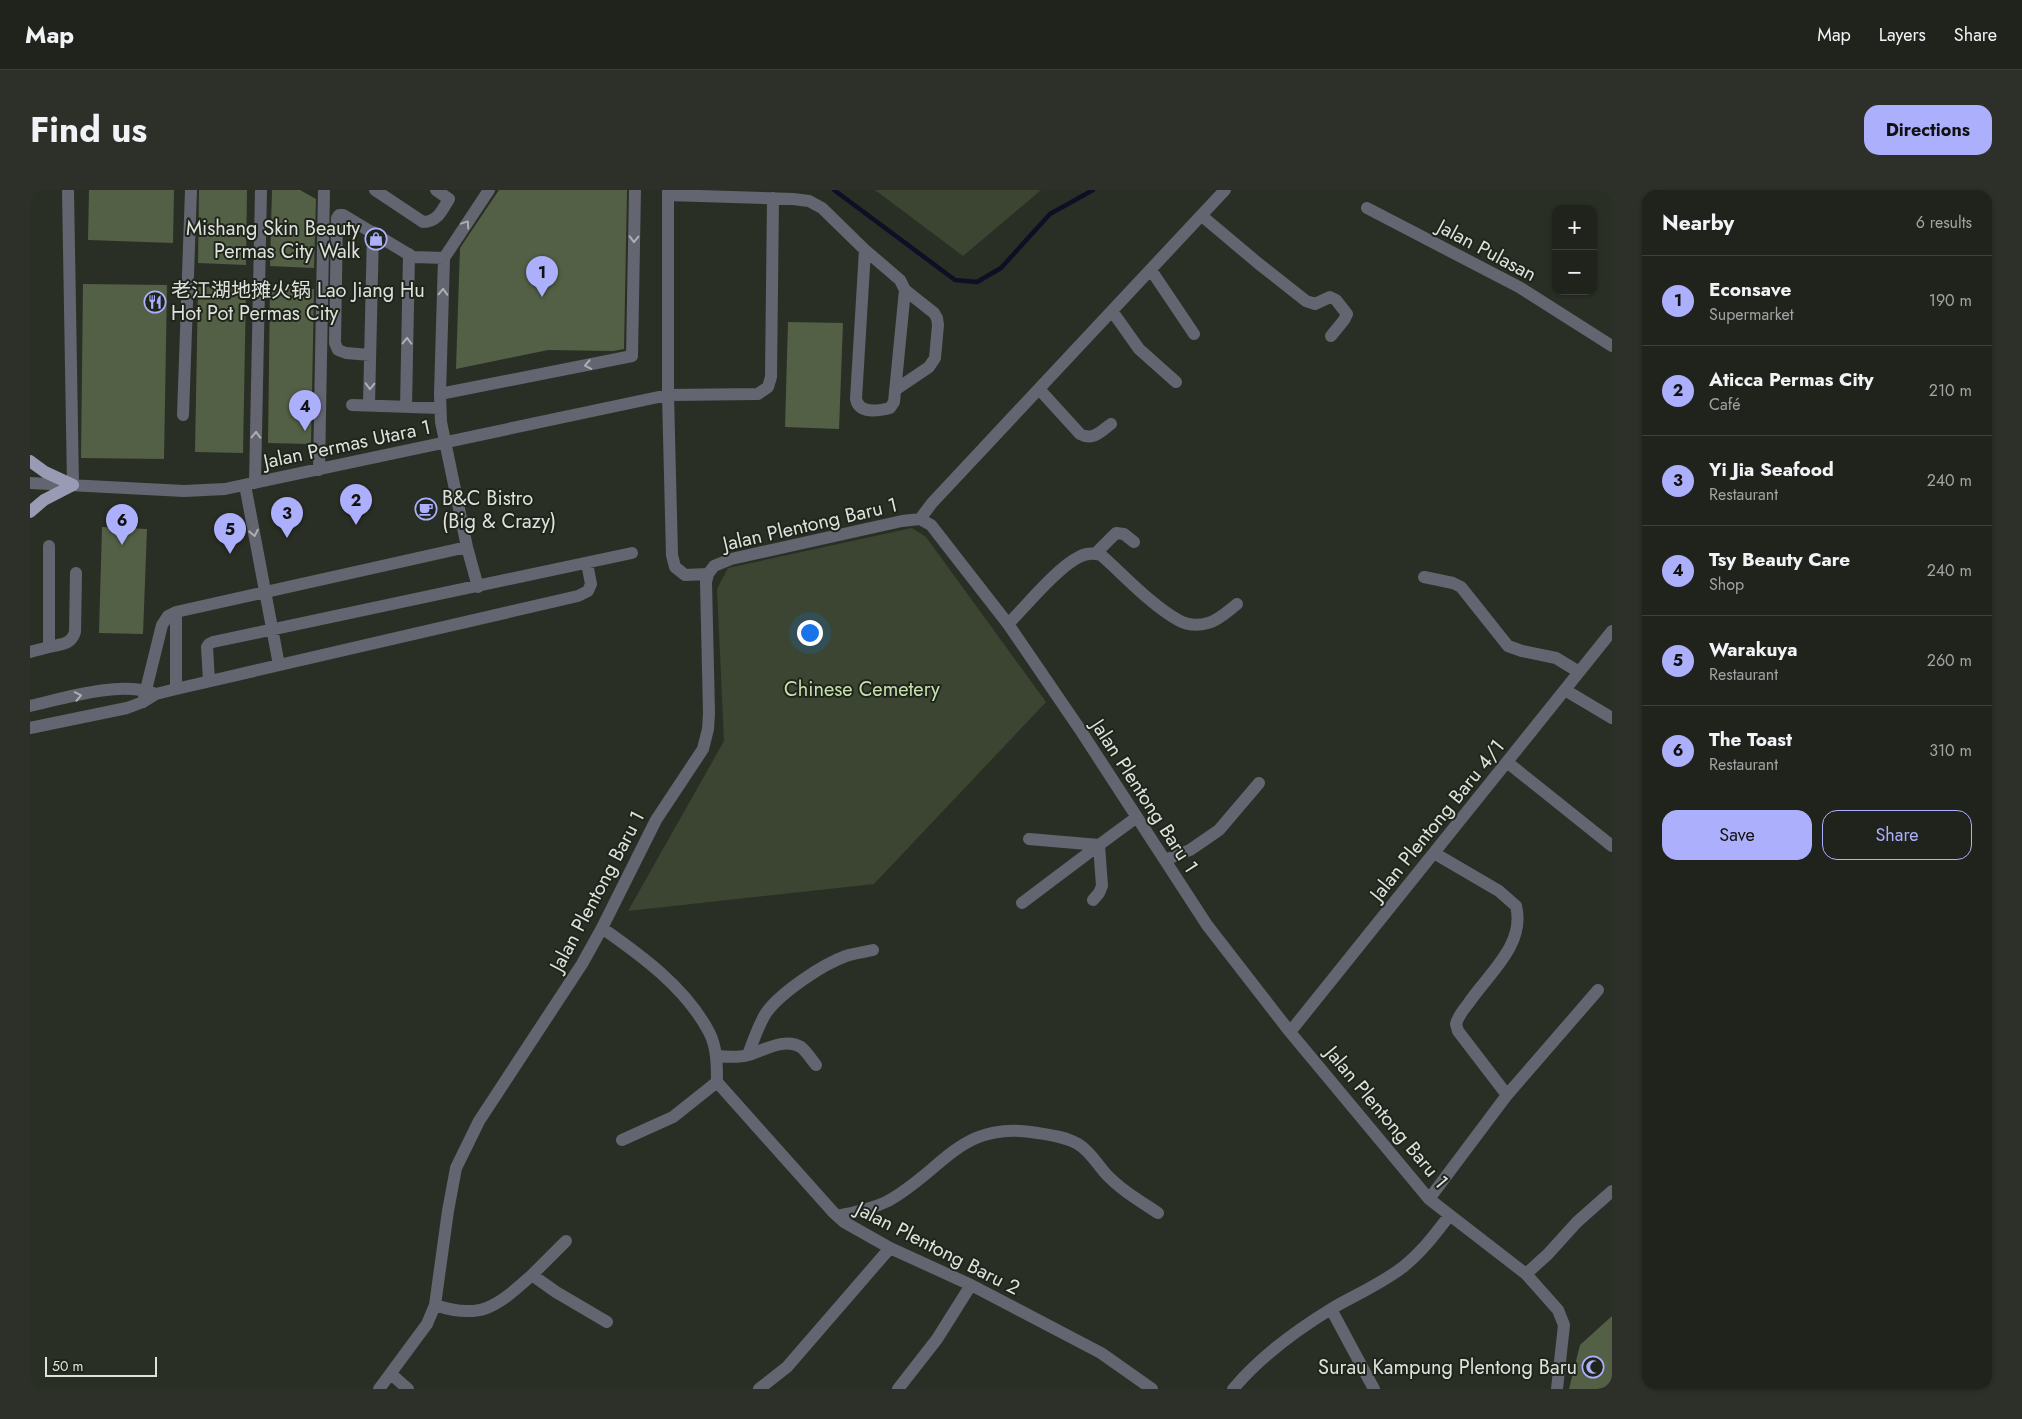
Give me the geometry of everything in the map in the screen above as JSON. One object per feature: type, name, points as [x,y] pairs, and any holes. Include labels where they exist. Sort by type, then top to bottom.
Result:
[{"type":"main road","points":[[30,461],[45,472],[73,485]]},
{"type":"main road","points":[[30,512],[44,500],[73,485]]},
{"type":"street","points":[[68,190],[73,485]]},
{"type":"street","points":[[183,415],[191,190]]},
{"type":"street","points":[[261,190],[250,484],[265,592],[278,665]]},
{"type":"street","points":[[319,470],[324,190]]},
{"type":"street","points":[[375,190],[423,222],[430,222],[436,219],[453,195],[436,190]]},
{"type":"street","points":[[478,586],[467,547],[444,443],[440,394],[444,258],[489,190]]},
{"type":"street","points":[[440,394],[632,356],[635,190]]},
{"type":"street","points":[[920,519],[932,502],[1225,190]]},
{"type":"street","points":[[708,574],[685,575],[678,572],[672,555],[668,395],[668,192],[809,201],[822,208],[865,250],[900,280],[905,290],[937,318],[935,358],[929,367],[895,390]]},
{"type":"street","name":"Jalan Permas Utara 1","points":[[30,483],[184,491],[225,489],[668,395],[758,394],[768,387],[771,377],[773,198]]},
{"type":"street","name":"Jalan Pulasan","points":[[1367,208],[1518,287],[1612,346]]},
{"type":"street","points":[[370,355],[346,353],[338,350],[334,343],[337,218],[343,215],[413,257],[444,258]]},
{"type":"street","points":[[1202,216],[1306,301],[1315,304],[1330,297],[1336,300],[1344,309],[1346,316],[1331,336]]},
{"type":"street","points":[[369,405],[373,232]]},
{"type":"street","points":[[865,250],[856,399],[857,405],[861,409],[883,410],[890,408],[894,402],[905,290]]},
{"type":"street","points":[[406,407],[409,254]]},
{"type":"street","points":[[1151,270],[1194,334]]},
{"type":"street","points":[[1112,311],[1139,348],[1176,382]]},
{"type":"street","points":[[1039,389],[1080,434],[1087,438],[1094,437],[1111,424]]},
{"type":"street","points":[[352,405],[440,408]]},
{"type":"street","name":"Jalan Plentong Baru 1","points":[[379,1389],[427,1324],[435,1305],[456,1168],[479,1121],[582,964],[602,928],[642,845],[656,820],[695,762],[706,739],[709,713],[706,627],[706,582],[708,574],[714,566],[731,559],[902,521],[920,519],[931,525],[1008,624],[1207,925],[1290,1032],[1429,1199],[1526,1274],[1558,1310],[1564,1325],[1557,1389]]},
{"type":"street","points":[[1096,554],[1116,533],[1124,534],[1134,542]]},
{"type":"street","points":[[49,546],[49,648]]},
{"type":"street","points":[[148,696],[162,625],[168,616],[176,612],[467,547]]},
{"type":"street","points":[[209,681],[208,644],[632,553]]},
{"type":"street","points":[[1008,624],[1066,566],[1078,557],[1096,554],[1101,555],[1155,603],[1186,624],[1208,623],[1216,620],[1237,604]]},
{"type":"street","points":[[30,728],[96,715],[148,696],[209,681],[578,596],[586,593],[590,588],[591,579],[586,563]]},
{"type":"street","points":[[30,652],[67,643],[73,639],[75,632],[76,573]]},
{"type":"street","points":[[1424,577],[1453,583],[1462,587],[1508,646],[1556,658],[1579,672]]},
{"type":"street","points":[[176,612],[176,689]]},
{"type":"street","name":"Jalan Plentong Baru 4/1","points":[[1290,1032],[1612,631]]},
{"type":"street","points":[[30,706],[127,689],[148,696]]},
{"type":"street","points":[[1565,690],[1612,718]]},
{"type":"street","points":[[1507,762],[1612,846]]},
{"type":"street","points":[[1165,860],[1190,850],[1219,830],[1259,783]]},
{"type":"street","points":[[1022,903],[1137,817]]},
{"type":"street","points":[[1029,839],[1099,845]]},
{"type":"street","points":[[1093,900],[1102,888],[1099,845]]},
{"type":"street","points":[[1434,854],[1499,891],[1516,906],[1519,922],[1518,928],[1507,953],[1470,1001],[1456,1024],[1458,1031],[1507,1095]]},
{"type":"street","points":[[602,928],[632,949],[686,999],[710,1033],[717,1056],[717,1082],[673,1117],[622,1140]]},
{"type":"street","points":[[748,1055],[759,1027],[776,1001],[827,964],[847,956],[872,950]]},
{"type":"street","points":[[1429,1199],[1507,1095],[1598,990]]},
{"type":"street","points":[[717,1056],[731,1058],[788,1044],[800,1047],[816,1065]]},
{"type":"street","name":"Jalan Plentong Baru 2","points":[[717,1082],[844,1222],[890,1248],[971,1285],[1101,1353],[1152,1389]]},
{"type":"street","points":[[837,1216],[870,1209],[888,1201],[908,1188],[953,1150],[971,1140],[988,1133],[1028,1131],[1057,1136],[1077,1143],[1086,1150],[1106,1174],[1120,1187],[1158,1213]]},
{"type":"street","points":[[1526,1274],[1548,1254],[1576,1222],[1612,1191]]},
{"type":"street","points":[[1234,1389],[1243,1377],[1276,1348],[1331,1309],[1402,1268],[1419,1254],[1450,1216]]},
{"type":"street","points":[[435,1305],[455,1312],[475,1312],[492,1306],[514,1292],[566,1241]]},
{"type":"street","points":[[767,1387],[787,1367],[890,1248]]},
{"type":"street","points":[[532,1275],[556,1292],[607,1322]]},
{"type":"street","points":[[898,1389],[937,1339],[971,1285]]},
{"type":"street","points":[[1331,1309],[1374,1389]]},
{"type":"street","points":[[391,1374],[408,1389]]},
{"type":"green space","points":[[875,190],[1041,190],[963,256]]},
{"type":"green space","name":"Chinese Cemetery","points":[[912,528],[926,537],[1046,702],[874,884],[628,911],[724,741],[717,589],[728,568]]},
{"type":"building","points":[[89,190],[174,190],[173,243],[88,240]]},
{"type":"building","points":[[199,190],[247,190],[246,265],[198,263]]},
{"type":"building","points":[[272,190],[300,190],[316,199],[314,268],[270,266]]},
{"type":"building","points":[[499,190],[627,190],[624,349],[613,351],[548,350],[456,369],[460,248]]},
{"type":"building","points":[[83,284],[167,285],[164,459],[81,458]]},
{"type":"building","points":[[198,287],[246,287],[243,453],[195,452]]},
{"type":"building","points":[[270,288],[314,289],[311,444],[268,443]]},
{"type":"building","points":[[788,322],[843,323],[839,429],[785,427]]},
{"type":"building","points":[[102,527],[147,529],[143,634],[99,633]]},
{"type":"building","name":"Surau Kampung Plentong Baru","points":[[1612,1316],[1612,1389],[1569,1389],[1580,1345]]},
{"type":"waterway","points":[[834,190],[955,280],[977,282],[1001,268],[1050,214],[1093,190]]},
{"type":"place","name":"Mishang Skin Beauty Permas City Walk","points":[[376,239]]},
{"type":"place","name":"Econsave","points":[[542,297]]},
{"type":"place","name":"老江湖地摊火锅 Lao Jiang Hu Hot Pot Permas City","points":[[155,302]]},
{"type":"place","name":"Tsy Beauty Care","points":[[305,431]]},
{"type":"place","name":"B&C Bistro (Big & Crazy)","points":[[426,509]]},
{"type":"place","name":"Aticca Permas City","points":[[356,525]]},
{"type":"place","name":"Yi Jia Seafood","points":[[287,538]]},
{"type":"place","name":"The Toast","points":[[122,545]]},
{"type":"place","name":"Warakuya","points":[[230,554]]},
{"type":"place","name":"Surau Kampung Plentong Baru","points":[[1593,1367]]}]
